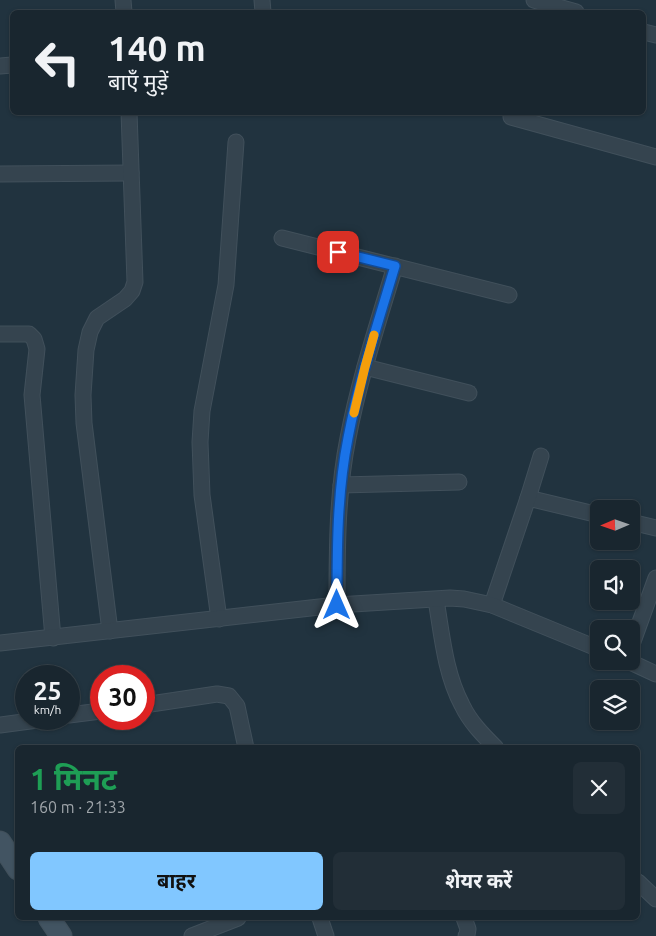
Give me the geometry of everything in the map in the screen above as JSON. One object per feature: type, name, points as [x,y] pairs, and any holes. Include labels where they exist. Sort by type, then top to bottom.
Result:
[{"type":"street","points":[[534,0],[569,10]]},
{"type":"street","points":[[110,631],[84,423],[83,395],[86,350],[90,332],[97,318],[125,298],[132,291],[135,282],[130,115]]},
{"type":"street","points":[[512,117],[656,157]]},
{"type":"street","points":[[219,619],[202,495],[200,442],[202,411],[226,285],[236,142]]},
{"type":"street","points":[[0,174],[131,173]]},
{"type":"street","points":[[282,238],[509,295]]},
{"type":"street","points":[[337,605],[337,538],[341,485],[348,438],[365,367],[395,266]]},
{"type":"street","points":[[0,334],[29,334],[34,339],[37,349],[32,395],[53,638]]},
{"type":"street","points":[[365,367],[469,393]]},
{"type":"street","points":[[492,605],[541,456]]},
{"type":"street","points":[[341,485],[458,482]]},
{"type":"street","points":[[528,498],[590,512]]},
{"type":"street","points":[[640,524],[656,528]]},
{"type":"street","points":[[640,622],[656,578]]},
{"type":"street","points":[[0,643],[337,605],[450,598],[492,605],[590,645]]},
{"type":"street","points":[[436,600],[450,676],[461,705],[482,735],[493,745]]},
{"type":"street","points":[[640,667],[656,674]]},
{"type":"street","points":[[155,703],[217,694],[229,696],[237,706],[245,745]]},
{"type":"street","points":[[0,725],[15,723]]},
{"type":"street","points":[[1,847],[15,865]]},
{"type":"street","points":[[50,920],[61,936]]},
{"type":"street","points":[[192,936],[233,920]]},
{"type":"street","points":[[321,920],[326,936]]},
{"type":"street","points":[[465,920],[468,929],[466,936]]},
{"type":"slow traffic","points":[[354,413],[374,335]]},
{"type":"route","points":[[337,605],[337,538],[341,485],[348,438],[365,367],[395,266],[338,252]]}]
